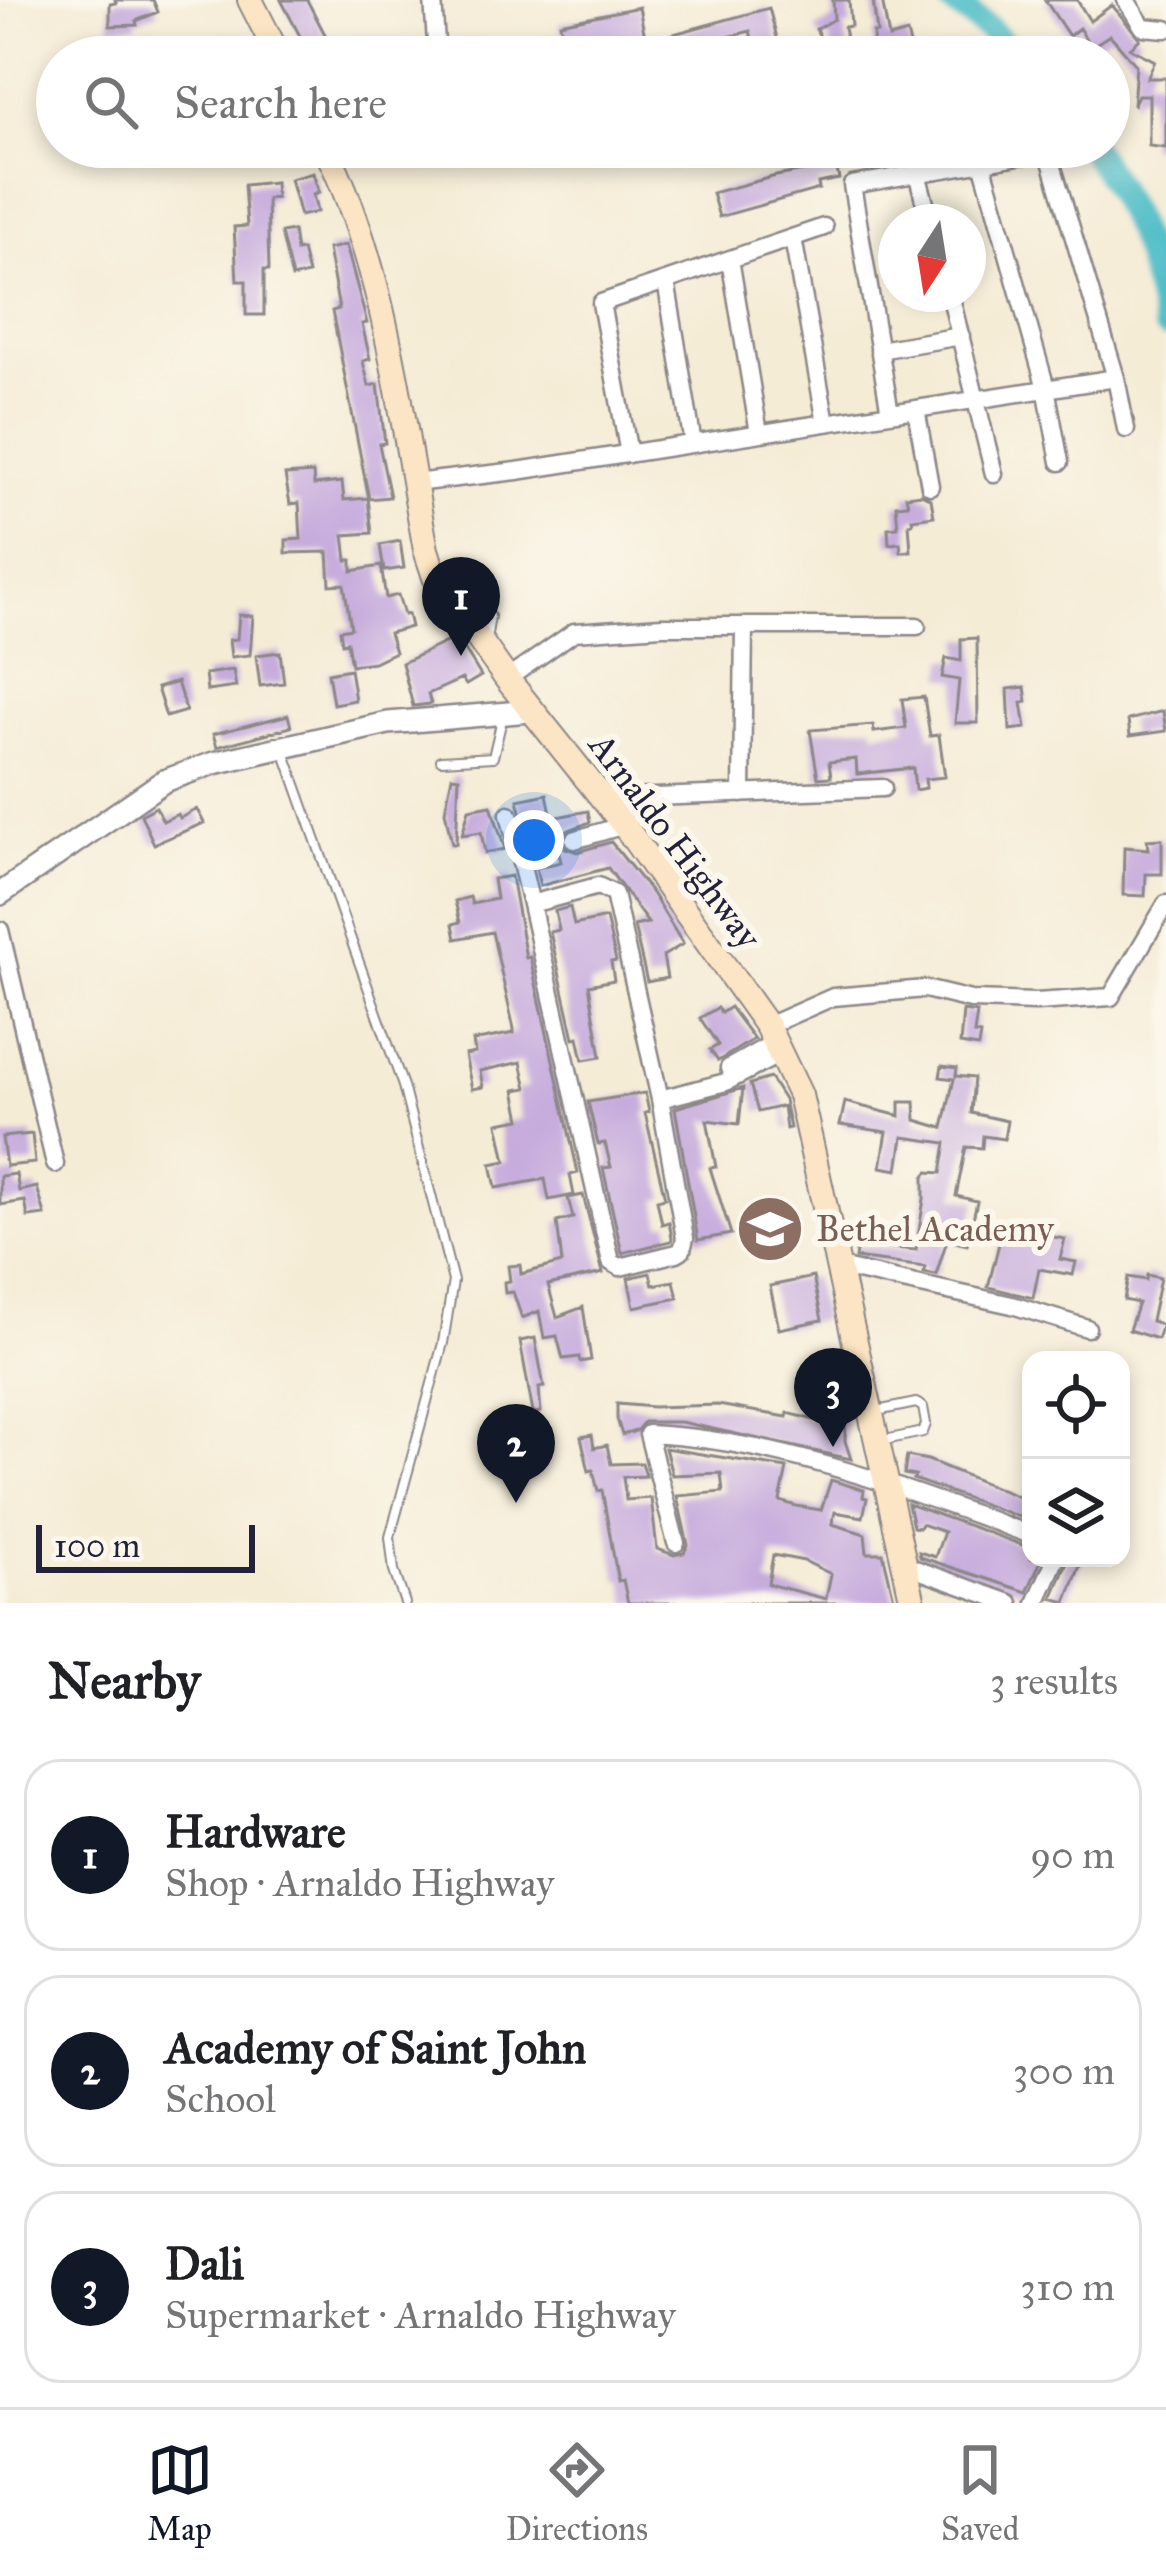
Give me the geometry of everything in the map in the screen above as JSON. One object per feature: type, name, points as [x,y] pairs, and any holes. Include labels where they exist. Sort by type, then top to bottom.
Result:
[{"type":"main road","points":[[250,0],[268,36]]},
{"type":"main road","name":"Arnaldo Highway","points":[[335,168],[386,327],[426,550],[437,580],[531,711],[624,825],[774,1041],[800,1095],[913,1603]]},
{"type":"street","points":[[433,0],[436,36]]},
{"type":"street","points":[[1126,0],[1143,28],[1166,29]]},
{"type":"street","points":[[890,413],[852,185],[947,168]]},
{"type":"street","points":[[984,168],[1046,388],[1060,462]]},
{"type":"street","points":[[1053,168],[1116,377],[1126,429]]},
{"type":"street","points":[[917,173],[925,204]]},
{"type":"street","points":[[629,454],[601,303],[824,227]]},
{"type":"street","points":[[793,238],[826,423]]},
{"type":"street","points":[[730,259],[759,434]]},
{"type":"street","points":[[666,281],[693,444]]},
{"type":"street","points":[[955,312],[994,474]]},
{"type":"street","points":[[880,350],[961,336]]},
{"type":"street","points":[[414,483],[1116,377]]},
{"type":"street","points":[[916,409],[930,486]]},
{"type":"street","points":[[742,794],[744,626]]},
{"type":"street","points":[[507,679],[574,632],[917,626]]},
{"type":"street","points":[[0,894],[164,781],[214,763],[388,723],[531,711]]},
{"type":"street","points":[[603,799],[883,788]]},
{"type":"street","points":[[509,814],[610,1262],[616,1267],[677,1253],[685,1245],[659,1094],[614,894],[598,886],[531,904]]},
{"type":"street","points":[[574,840],[624,825]]},
{"type":"street","points":[[659,1094],[725,1076],[833,997],[925,989],[971,1000],[1111,997],[1166,904]]},
{"type":"street","points":[[0,930],[55,1164]]},
{"type":"street","points":[[838,1267],[1012,1305],[1087,1328]]},
{"type":"street","points":[[676,1543],[648,1435],[703,1437],[887,1482],[1022,1532]]},
{"type":"street","points":[[904,1565],[1010,1603]]},
{"type":"street","points":[[1036,1603],[1052,1567]]},
{"type":"lane","points":[[441,760],[493,757],[503,713]]},
{"type":"lane","points":[[282,747],[403,1086],[453,1281],[443,1342],[389,1537],[405,1603]]},
{"type":"lane","points":[[872,1412],[916,1402],[926,1424],[922,1432],[878,1442]]},
{"type":"building","points":[[153,0],[158,12],[136,21],[137,25],[110,26],[110,4]]},
{"type":"building","points":[[281,0],[307,0],[326,36],[300,36]]},
{"type":"building","points":[[833,0],[849,0],[851,26],[844,27],[846,36],[820,36],[816,29],[834,19]]},
{"type":"building","points":[[873,0],[882,0],[889,36],[873,36],[877,33]]},
{"type":"building","points":[[1045,0],[1077,0],[1090,21],[1112,5],[1140,39],[1130,48],[1130,36],[1084,36],[1079,28],[1069,36]]},
{"type":"building","points":[[639,7],[645,36],[563,36],[560,23]]},
{"type":"building","points":[[769,8],[776,36],[751,36],[750,31],[731,36],[666,36]]},
{"type":"building","points":[[1130,48],[1155,61],[1147,78],[1166,78],[1166,148],[1149,146],[1149,95],[1138,95],[1133,106],[1136,65]]},
{"type":"building","points":[[837,168],[839,179],[719,217],[712,193],[776,176]]},
{"type":"building","points":[[313,173],[319,193],[313,195],[317,212],[300,216],[290,179]]},
{"type":"building","points":[[275,182],[276,198],[267,199],[269,270],[264,270],[264,315],[246,315],[246,281],[237,281],[234,227],[247,226],[244,185]]},
{"type":"building","points":[[293,231],[296,251],[302,250],[308,274],[292,278],[281,233]]},
{"type":"building","points":[[346,245],[367,323],[362,324],[370,359],[363,361],[369,386],[378,384],[385,443],[379,444],[390,497],[369,499],[332,311],[339,309],[328,249]]},
{"type":"building","points":[[313,473],[314,485],[342,482],[344,500],[368,498],[372,533],[344,535],[347,560],[352,560],[352,571],[381,566],[386,598],[398,595],[404,615],[408,614],[411,627],[389,633],[395,652],[374,662],[351,665],[340,630],[351,628],[344,584],[330,585],[328,552],[286,553],[286,540],[301,539],[299,503],[290,504],[285,475]]},
{"type":"building","points":[[921,494],[931,499],[934,516],[912,519],[911,551],[901,552],[900,543],[889,544],[888,528],[898,527],[896,505],[908,504],[906,496]]},
{"type":"building","points":[[400,541],[404,568],[384,571],[380,545]]},
{"type":"building","points":[[239,615],[253,616],[250,655],[231,657],[229,640],[237,639]]},
{"type":"building","points":[[457,637],[481,676],[466,685],[462,679],[428,694],[431,704],[413,706],[402,663]]},
{"type":"building","points":[[977,638],[978,723],[955,723],[959,680],[942,677],[946,658],[961,661],[961,639]]},
{"type":"building","points":[[280,652],[284,683],[260,686],[256,655]]},
{"type":"building","points":[[350,669],[355,700],[333,704],[328,673]]},
{"type":"building","points":[[233,670],[236,687],[207,691],[205,674]]},
{"type":"building","points":[[177,682],[186,711],[166,717],[157,688]]},
{"type":"building","points":[[1025,687],[1026,728],[1010,730],[1008,689]]},
{"type":"building","points":[[924,697],[930,736],[939,735],[945,777],[925,779],[926,788],[915,790],[913,768],[857,774],[856,759],[829,762],[831,777],[818,778],[810,730],[873,725],[874,732],[906,728],[902,699]]},
{"type":"building","points":[[1163,711],[1166,731],[1130,736],[1128,720]]},
{"type":"building","points":[[288,715],[291,727],[217,747],[213,734]]},
{"type":"building","points":[[452,776],[459,777],[456,844],[452,844],[445,811]]},
{"type":"building","points":[[547,794],[552,818],[588,811],[590,822],[564,832],[565,848],[577,852],[611,842],[652,893],[683,944],[663,956],[667,978],[647,982],[634,926],[648,923],[608,868],[540,886],[536,868],[561,862],[556,840],[530,845],[518,800]]},
{"type":"building","points":[[491,805],[505,849],[485,853],[481,832],[462,835],[469,809]]},
{"type":"building","points":[[156,807],[163,821],[197,809],[204,823],[154,844],[141,815]]},
{"type":"building","points":[[1162,839],[1162,874],[1146,874],[1145,896],[1123,895],[1124,847],[1148,849],[1147,840]]},
{"type":"building","points":[[511,876],[578,1173],[570,1175],[574,1195],[549,1200],[545,1179],[496,1188],[491,1164],[506,1161],[498,1123],[521,1119],[515,1090],[527,1088],[521,1062],[480,1071],[483,1087],[472,1089],[465,1055],[475,1053],[473,1041],[514,1033],[514,1029],[492,932],[456,939],[453,924],[460,922],[455,901],[470,897],[472,904],[496,899],[493,879]]},
{"type":"building","points":[[570,907],[574,925],[606,918],[616,961],[611,962],[614,980],[589,985],[601,1057],[583,1060],[550,932],[559,930],[555,911]]},
{"type":"building","points":[[730,1007],[754,1039],[718,1061],[710,1050],[718,1045],[700,1018]]},
{"type":"building","points":[[963,1011],[977,1013],[974,1034],[980,1035],[978,1047],[960,1044]]},
{"type":"building","points":[[942,1066],[957,1068],[956,1076],[974,1078],[971,1113],[1007,1121],[1004,1139],[983,1136],[982,1148],[966,1147],[956,1196],[977,1201],[967,1245],[947,1240],[936,1275],[924,1273],[925,1267],[855,1258],[857,1245],[916,1250],[924,1177],[928,1172],[941,1173],[946,1143],[903,1137],[898,1170],[881,1167],[887,1132],[840,1125],[845,1102],[900,1116],[900,1102],[915,1102],[916,1120],[943,1128],[954,1079],[940,1077]]},
{"type":"building","points":[[770,1078],[784,1100],[790,1128],[786,1129],[783,1106],[758,1112],[750,1084]]},
{"type":"building","points":[[743,1088],[739,1124],[707,1120],[716,1167],[710,1168],[731,1234],[698,1240],[675,1108]]},
{"type":"building","points":[[645,1093],[649,1112],[645,1113],[665,1198],[657,1200],[662,1224],[669,1222],[672,1238],[622,1253],[603,1168],[611,1167],[605,1143],[598,1144],[588,1102]]},
{"type":"building","points":[[32,1134],[35,1163],[6,1166],[2,1137]]},
{"type":"building","points":[[16,1174],[19,1191],[37,1187],[45,1215],[28,1217],[25,1201],[0,1205],[0,1176]]},
{"type":"building","points":[[583,1195],[603,1273],[548,1285],[557,1317],[583,1307],[591,1360],[580,1362],[579,1357],[563,1359],[557,1336],[544,1338],[539,1311],[522,1318],[513,1292],[505,1293],[504,1282],[510,1281],[508,1266],[520,1265],[521,1274],[562,1263],[557,1222],[573,1218],[568,1198]]},
{"type":"building","points":[[1003,1228],[1065,1239],[1060,1259],[1076,1262],[1073,1275],[1039,1269],[1033,1298],[988,1287]]},
{"type":"building","points":[[650,1273],[653,1285],[674,1281],[678,1298],[634,1307],[628,1278]]},
{"type":"building","points":[[1147,1275],[1160,1278],[1151,1321],[1162,1325],[1157,1339],[1129,1330],[1138,1303],[1124,1300],[1128,1277],[1146,1280]]},
{"type":"building","points":[[813,1277],[822,1320],[779,1329],[770,1286]]},
{"type":"building","points":[[535,1338],[544,1387],[539,1388],[541,1412],[533,1413],[520,1341]]},
{"type":"building","points":[[831,1400],[846,1401],[845,1441],[851,1459],[681,1422],[644,1422],[636,1431],[622,1435],[617,1419],[617,1404],[718,1405],[787,1417],[788,1413],[830,1424]]},
{"type":"building","points":[[592,1435],[594,1448],[607,1445],[611,1464],[642,1463],[646,1476],[623,1477],[626,1500],[651,1498],[657,1549],[674,1555],[684,1553],[688,1545],[677,1496],[723,1492],[721,1473],[672,1475],[665,1448],[787,1468],[780,1501],[796,1506],[821,1510],[831,1480],[864,1490],[863,1517],[835,1512],[832,1524],[865,1534],[867,1553],[883,1553],[895,1603],[628,1603],[623,1580],[618,1581],[602,1490],[598,1491],[593,1470],[589,1471],[581,1437]],"holes":[[[773,1555],[804,1561],[831,1574],[826,1599],[768,1584]]]},
{"type":"building","points":[[907,1456],[928,1460],[1022,1498],[1022,1518],[913,1479],[915,1476],[904,1474]]},
{"type":"building","points":[[908,1504],[1022,1545],[1022,1567],[1038,1567],[1027,1592],[920,1557],[919,1552],[935,1557],[944,1532],[921,1524],[913,1527]]},
{"type":"building","points":[[1065,1567],[1080,1567],[1066,1602],[1052,1598]]},
{"type":"waterway","points":[[950,0],[995,36]]},
{"type":"waterway","points":[[1104,168],[1137,232],[1166,325]]},
{"type":"place","name":"Hardware","points":[[461,656]]},
{"type":"place","name":"Bethel Academy","points":[[770,1229]]},
{"type":"place","name":"Dali","points":[[833,1447]]},
{"type":"place","name":"Academy of Saint John","points":[[516,1503]]}]
